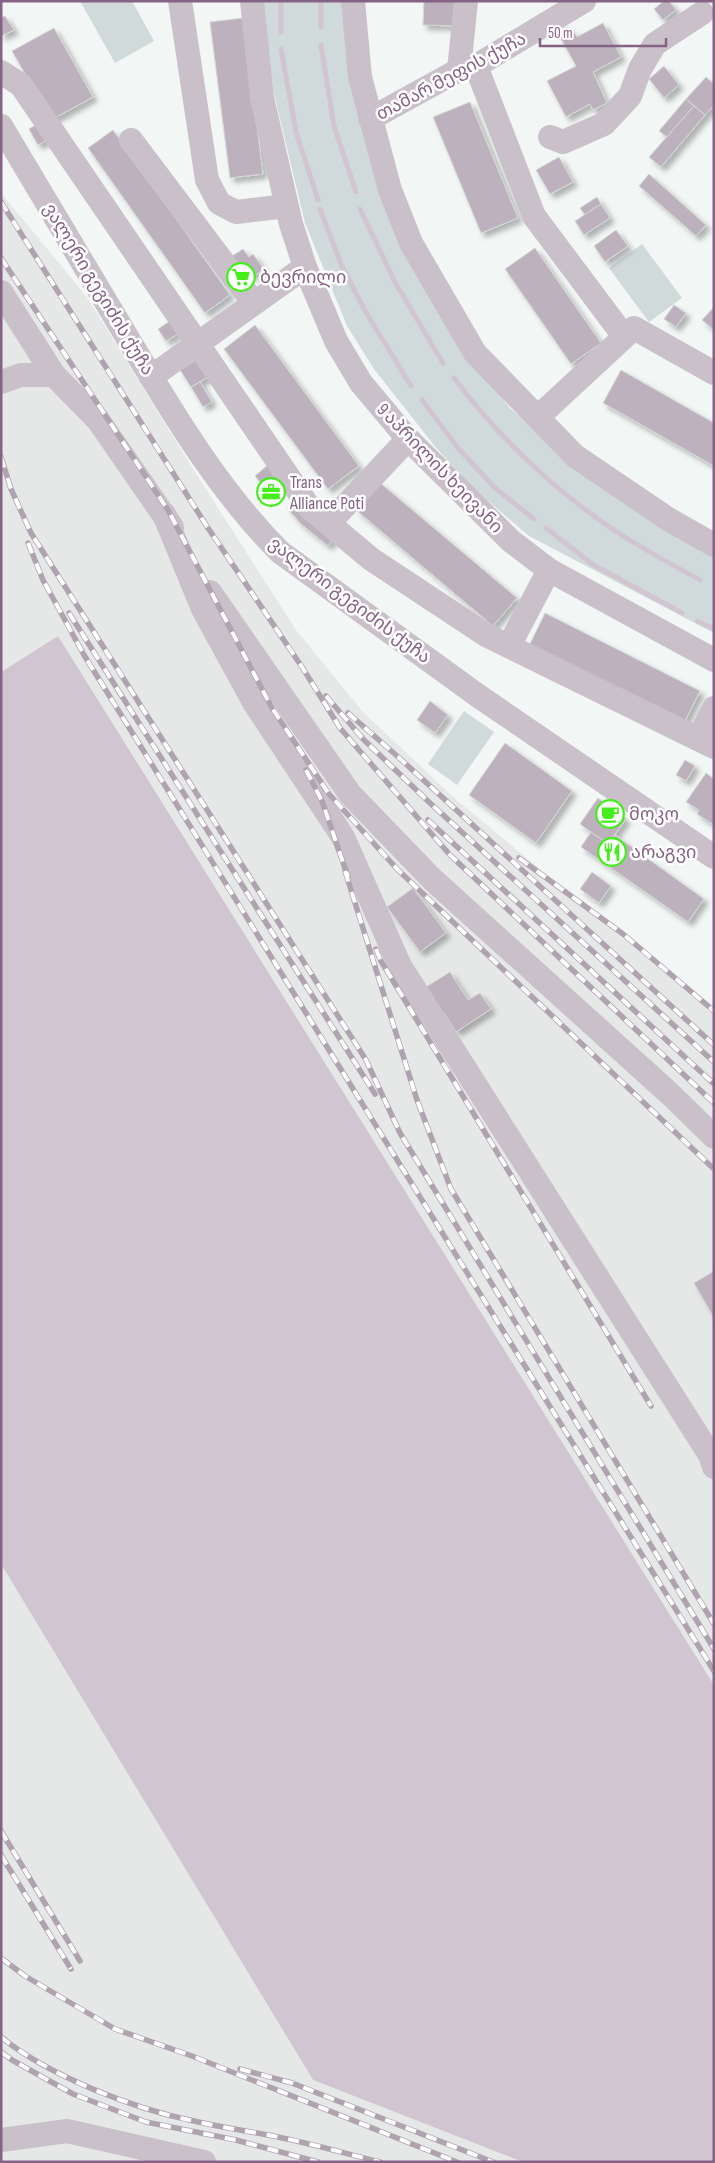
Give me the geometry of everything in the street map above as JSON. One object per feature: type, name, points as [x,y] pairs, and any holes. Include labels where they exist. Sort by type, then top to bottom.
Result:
[{"type":"street","points":[[180,1],[207,180],[220,203],[236,212],[286,206]]},
{"type":"street","name":"9 აპრილის ხეივანი","points":[[252,1],[262,98],[286,206],[305,268],[336,341],[361,383],[408,440],[511,541],[549,570],[714,660]]},
{"type":"street","points":[[353,1],[360,76],[390,190],[411,242],[475,353],[575,456],[668,520],[714,545]]},
{"type":"street","points":[[466,1],[468,68],[534,216],[623,335]]},
{"type":"street","name":"თამარ მეფის ქუჩა","points":[[370,119],[468,68],[584,1]]},
{"type":"street","points":[[550,137],[563,142],[604,124],[630,96],[640,69],[655,44],[704,14]]},
{"type":"street","points":[[1,72],[21,85],[309,507],[371,558],[486,634],[706,743],[714,708]]},
{"type":"street","name":"ვალერი გეგიძის ქუჩა","points":[[1,126],[151,377],[225,490],[252,524],[280,552],[477,695],[714,857]]},
{"type":"street","points":[[131,140],[254,302]]},
{"type":"street","points":[[151,377],[254,302],[305,268]]},
{"type":"street","points":[[1,292],[54,375],[98,420],[164,514],[219,607],[350,794],[432,879],[670,1094],[714,1137]]},
{"type":"street","points":[[538,417],[623,335],[634,328],[714,373]]},
{"type":"street","points":[[1,382],[21,375],[54,375]]},
{"type":"street","points":[[329,523],[408,440]]},
{"type":"street","points":[[164,514],[203,609],[255,704],[343,838],[400,966],[710,1455],[714,1467]]},
{"type":"street","points":[[509,646],[549,570]]},
{"type":"street","points":[[1,2140],[67,2131],[204,2162]]},
{"type":"shaded area","points":[[80,1],[132,1],[154,41],[115,63]]},
{"type":"shaded area","points":[[261,1],[346,1],[352,68],[462,347],[510,408],[567,459],[714,553],[714,633],[529,536],[474,489],[437,449],[374,369],[347,326],[305,223],[274,94]]},
{"type":"shaded area","points":[[1,193],[87,297],[195,472],[296,630],[363,712],[452,796],[714,1014],[714,1685],[58,636],[1,672]]},
{"type":"shaded area","points":[[642,244],[682,298],[649,322],[609,268]]},
{"type":"shaded area","points":[[58,636],[714,1685],[714,2162],[523,2162],[313,2080],[1,1564],[1,672]]},
{"type":"shaded area","points":[[464,711],[494,732],[457,785],[428,764]]},
{"type":"shaded area","points":[[1,1564],[313,2080],[523,2162],[1,2162]]},
{"type":"building","points":[[424,1],[457,1],[456,26],[423,25]]},
{"type":"building","points":[[664,1],[669,1],[676,10],[663,20],[654,9]]},
{"type":"building","points":[[5,16],[14,30],[1,36],[1,17]]},
{"type":"building","points":[[243,18],[263,174],[230,178],[210,22]]},
{"type":"building","points":[[603,23],[621,57],[593,72],[607,103],[593,110],[590,104],[566,117],[547,81],[576,66],[560,37],[573,30],[577,37]]},
{"type":"building","points":[[54,28],[93,97],[51,120],[12,51]]},
{"type":"building","points":[[664,66],[679,85],[664,98],[649,79]]},
{"type":"building","points":[[706,77],[714,84],[714,105],[705,115],[686,99]]},
{"type":"building","points":[[686,99],[694,106],[667,137],[659,131]]},
{"type":"building","points":[[470,102],[518,218],[481,233],[433,117]]},
{"type":"building","points":[[694,106],[705,115],[661,167],[649,157]]},
{"type":"building","points":[[44,120],[54,136],[38,145],[29,129]]},
{"type":"building","points":[[113,130],[230,295],[205,313],[88,148]]},
{"type":"building","points":[[559,157],[573,182],[550,194],[536,170]]},
{"type":"building","points":[[649,174],[706,225],[696,236],[639,186]]},
{"type":"building","points":[[597,197],[601,204],[585,215],[580,208]]},
{"type":"building","points":[[601,204],[610,218],[584,235],[575,221]]},
{"type":"building","points":[[616,230],[628,246],[605,262],[594,246]]},
{"type":"building","points":[[535,248],[601,343],[571,364],[505,269]]},
{"type":"building","points":[[243,249],[249,257],[253,254],[264,269],[253,277],[244,265],[241,267],[226,260]]},
{"type":"building","points":[[674,305],[686,313],[676,327],[664,319]]},
{"type":"building","points":[[714,307],[714,330],[702,320]]},
{"type":"building","points":[[170,321],[178,334],[166,341],[158,329]]},
{"type":"building","points":[[255,325],[359,466],[328,489],[224,349]]},
{"type":"building","points":[[202,356],[213,374],[191,387],[180,370]]},
{"type":"building","points":[[621,370],[714,423],[714,466],[603,403]]},
{"type":"building","points":[[200,382],[212,402],[203,407],[191,387]]},
{"type":"building","points":[[269,464],[286,485],[271,496],[255,476]]},
{"type":"building","points":[[379,482],[517,598],[493,626],[356,510]]},
{"type":"building","points":[[298,498],[337,535],[328,546],[301,524],[287,508]]},
{"type":"building","points":[[545,613],[700,691],[683,725],[529,646]]},
{"type":"building","points":[[430,701],[448,715],[435,733],[417,720]]},
{"type":"building","points":[[505,743],[572,791],[536,843],[469,795]]},
{"type":"building","points":[[685,760],[695,766],[686,781],[676,775]]},
{"type":"building","points":[[706,773],[714,779],[714,825],[697,814],[699,810],[686,802]]},
{"type":"building","points":[[598,798],[626,819],[608,844],[580,824]]},
{"type":"building","points":[[591,832],[608,844],[598,859],[581,847]]},
{"type":"building","points":[[615,835],[704,899],[688,922],[598,859]]},
{"type":"building","points":[[592,872],[611,886],[599,903],[580,889]]},
{"type":"building","points":[[413,888],[446,933],[420,952],[387,907]]},
{"type":"building","points":[[450,972],[468,1000],[480,993],[491,1009],[456,1032],[445,1014],[439,1018],[421,990]]},
{"type":"building","points":[[714,1271],[714,1318],[694,1283]]},
{"type":"waterway","points":[[281,1],[281,32]]},
{"type":"waterway","points":[[321,1],[321,27]]},
{"type":"waterway","points":[[321,45],[334,126],[356,192]]},
{"type":"waterway","points":[[281,49],[296,132],[318,200]]},
{"type":"waterway","points":[[320,209],[341,264],[364,309],[411,386]]},
{"type":"waterway","points":[[360,209],[396,284],[443,363]]},
{"type":"waterway","points":[[454,378],[494,426],[563,492],[614,530],[700,580]]},
{"type":"waterway","points":[[422,400],[458,448],[495,488],[534,519]]},
{"type":"waterway","points":[[546,528],[592,564],[682,613]]},
{"type":"waterway","points":[[697,621],[714,629]]},
{"type":"railway","points":[[1,202],[208,528],[302,667],[340,728],[450,855],[714,1103]]},
{"type":"railway","points":[[1,258],[168,510],[272,708],[329,794],[398,870],[714,1169]]},
{"type":"railway","points":[[1,457],[11,489],[31,533],[366,1060],[400,1133],[714,1649]]},
{"type":"railway","points":[[28,543],[43,580],[84,655],[714,1671]]},
{"type":"railway","points":[[69,613],[375,1094]]},
{"type":"railway","points":[[326,696],[364,740],[430,803],[714,1062]]},
{"type":"railway","points":[[348,713],[714,1045]]},
{"type":"railway","points":[[306,770],[322,801],[348,877]]},
{"type":"railway","points":[[428,820],[714,1084]]},
{"type":"railway","points":[[519,858],[623,934],[714,1011]]},
{"type":"railway","points":[[345,871],[417,1100],[451,1189],[714,1624]]},
{"type":"railway","points":[[376,949],[381,961],[651,1406]]},
{"type":"railway","points":[[1,1831],[80,1961]]},
{"type":"railway","points":[[1,1855],[71,1969]]},
{"type":"railway","points":[[1,1958],[25,1976],[115,2029],[192,2056],[457,2162]]},
{"type":"railway","points":[[1,2037],[43,2065],[67,2078],[145,2108],[170,2116],[273,2136],[380,2162]]},
{"type":"railway","points":[[1,2052],[73,2094],[146,2122],[236,2140],[318,2162]]},
{"type":"railway","points":[[240,2069],[292,2083],[493,2162]]},
{"type":"place","name":"ბევრილი","points":[[241,277]]},
{"type":"place","name":"Trans Alliance Poti","points":[[271,492]]},
{"type":"place","name":"მოკო","points":[[610,814]]},
{"type":"place","name":"არაგვი","points":[[612,852]]}]
